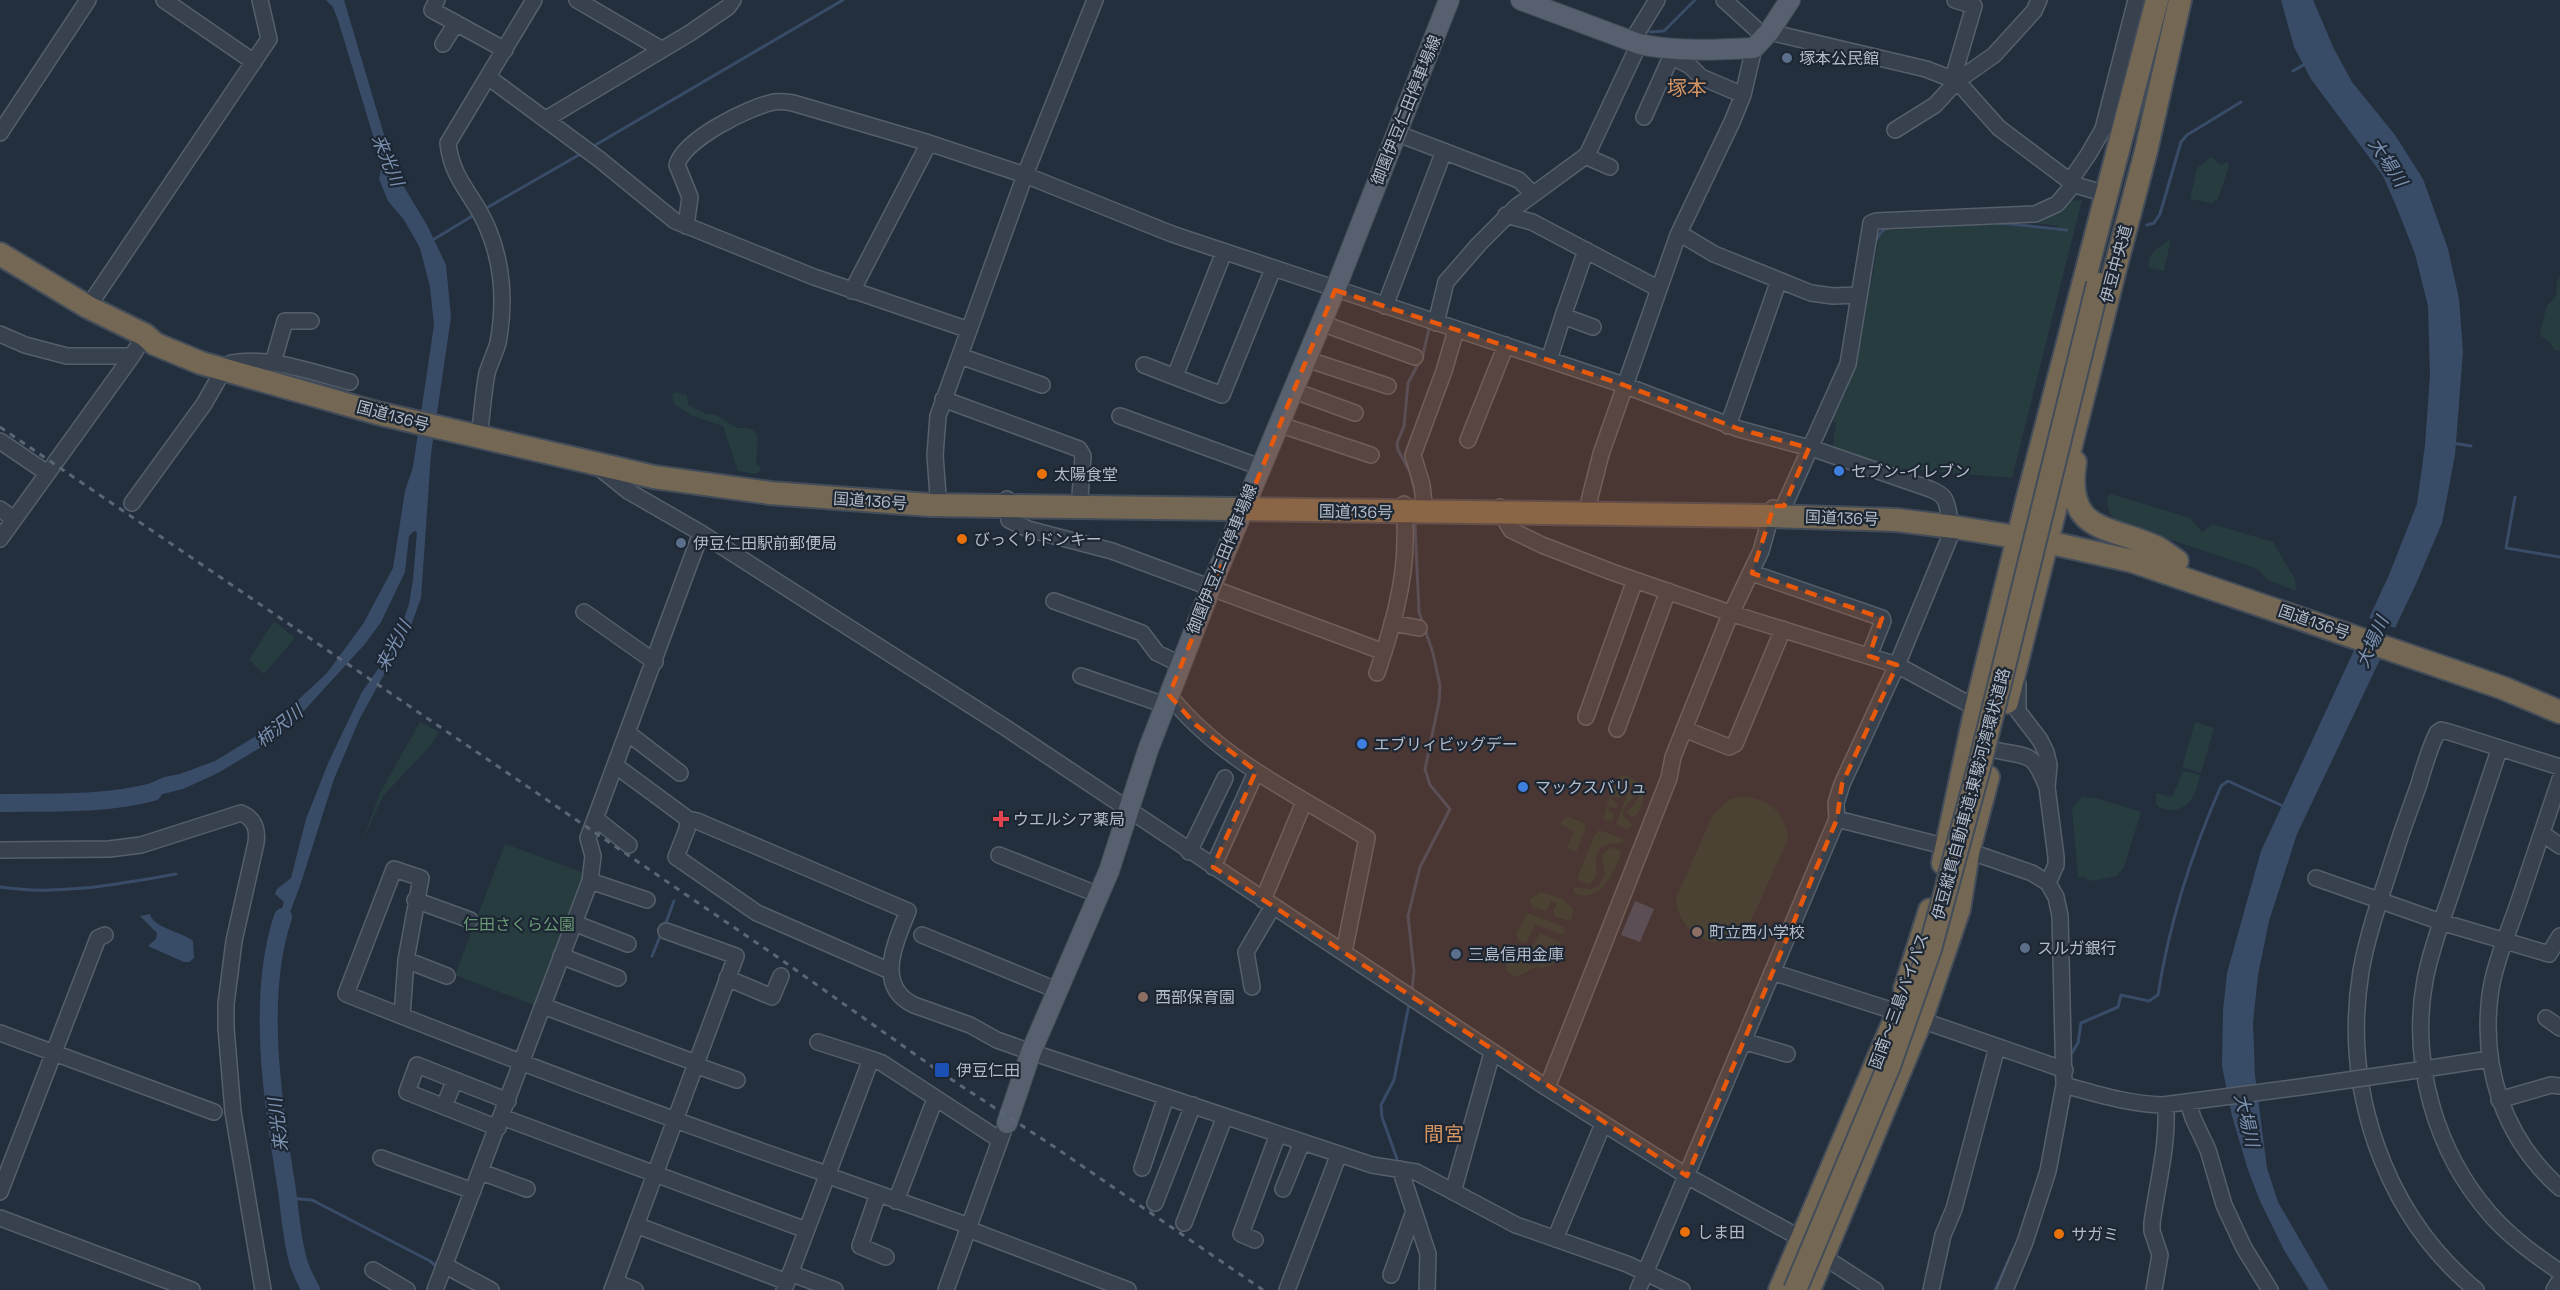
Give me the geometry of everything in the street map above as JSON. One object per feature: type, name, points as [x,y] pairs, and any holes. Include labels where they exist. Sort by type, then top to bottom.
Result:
[{"type":"highway","name":"伊豆中央道","points":[[2020,531],[2157,0]]},
{"type":"highway","points":[[2098,284],[2103,247],[2165,0]]},
{"type":"highway","points":[[2098,284],[2111,249],[2173,0]]},
{"type":"highway","name":"伊豆中央道","points":[[2048,535],[2146,151],[2180,0]]},
{"type":"highway","points":[[2146,151],[2151,143],[2172,71],[2189,0]]},
{"type":"highway","name":"国道136号","points":[[0,254],[88,307],[145,335],[155,344],[391,412],[654,477],[770,493],[879,503],[1006,501],[1500,508],[1776,509]]},
{"type":"highway","name":"伊豆縦貫自動車道;東駿河湾環状道路","points":[[1796,1290],[1880,1086],[1930,949],[1986,742],[2098,284]]},
{"type":"highway","points":[[2096,345],[2094,375],[2080,432],[2074,472],[2073,483],[2077,501],[2086,517],[2102,529],[2158,548],[2177,561]]},
{"type":"highway","name":"国道136号","points":[[590,460],[764,482],[1006,501],[1080,496],[1244,505]]},
{"type":"highway","name":"国道136号","points":[[1500,508],[1588,505],[1776,509],[1897,520],[1951,520],[2048,535],[2177,561],[2235,588],[2336,625],[2416,653],[2560,698]]},
{"type":"highway","name":"函南～三島バイパス","points":[[1809,1290],[1922,1020],[1959,909],[1957,851],[1976,708],[2020,531]]},
{"type":"highway","name":"国道136号","points":[[2048,535],[2132,561],[2235,588]]},
{"type":"highway","name":"函南～三島バイパス","points":[[1780,1290],[1897,1012],[1931,908],[1957,851],[1995,750],[2048,535]]},
{"type":"highway","name":"国道136号","points":[[2416,653],[2560,712]]},
{"type":"main road","name":"御園伊豆仁田停車場線","points":[[1003,1132],[1031,1052],[1099,895],[1167,700],[1210,587],[1335,290],[1449,0]]},
{"type":"main road","points":[[1521,0],[1635,42],[1673,52],[1763,39],[1790,0]]},
{"type":"street","points":[[0,133],[88,0]]},
{"type":"street","points":[[164,0],[254,62]]},
{"type":"street","points":[[88,307],[269,39],[270,35],[260,0]]},
{"type":"street","points":[[437,0],[432,10],[505,50]]},
{"type":"street","points":[[475,433],[503,311],[501,281],[489,230],[453,169],[448,143],[534,0]]},
{"type":"street","points":[[577,0],[661,49]]},
{"type":"street","points":[[546,118],[729,7],[733,0]]},
{"type":"street","points":[[938,496],[936,431],[943,399],[1025,175],[1095,0]]},
{"type":"street","points":[[1436,323],[1446,282],[1506,215],[1586,156],[1635,42],[1657,0]]},
{"type":"street","points":[[1724,0],[1763,39],[1926,69],[1955,80],[1999,128],[2072,183],[2106,194]]},
{"type":"street","points":[[1955,0],[1974,6],[1955,80]]},
{"type":"street","points":[[1895,130],[1935,105],[1955,80],[1994,55],[2034,11],[2039,0]]},
{"type":"street","points":[[1547,1088],[1669,778],[1673,757],[1727,622],[1752,573],[1776,509],[1809,448],[1848,364],[1871,223],[2035,213],[2056,204],[2072,183],[2103,129],[2136,0]]},
{"type":"street","points":[[443,44],[456,23]]},
{"type":"street","points":[[1588,505],[1601,454],[1624,385],[1679,233],[1743,95],[1763,39]]},
{"type":"street","points":[[1644,117],[1673,52],[1701,77],[1743,95]]},
{"type":"street","points":[[488,77],[546,118],[675,221],[852,291],[969,330]]},
{"type":"street","points":[[686,226],[690,203],[679,174],[678,160],[694,143],[731,119],[775,102],[793,103],[929,142],[1025,175],[1172,234],[1624,385],[1728,426],[1809,448],[1942,494],[1947,501],[1951,520],[1897,665],[1842,784],[1836,803],[1837,819],[1638,1290]]},
{"type":"street","points":[[1396,133],[1519,180],[1533,194]]},
{"type":"street","points":[[852,291],[929,142]]},
{"type":"street","points":[[1384,306],[1444,151]]},
{"type":"street","points":[[1586,156],[1610,166]]},
{"type":"street","points":[[1506,215],[1532,222],[1659,289]]},
{"type":"street","points":[[1679,233],[1714,254],[1811,293],[1833,296],[1858,295]]},
{"type":"street","points":[[1549,360],[1586,250]]},
{"type":"street","points":[[1175,376],[1224,252]]},
{"type":"street","points":[[1144,364],[1222,395],[1273,269]]},
{"type":"street","points":[[1728,426],[1779,280]]},
{"type":"street","points":[[1563,316],[1593,327]]},
{"type":"street","points":[[273,363],[285,321],[311,321]]},
{"type":"street","points":[[1321,323],[1415,357]]},
{"type":"street","points":[[1377,673],[1392,623],[1410,506],[1422,485],[1413,455],[1442,378],[1456,330]]},
{"type":"street","points":[[0,334],[25,345],[67,356],[132,356]]},
{"type":"street","points":[[0,539],[145,335]]},
{"type":"street","points":[[1468,440],[1506,345]]},
{"type":"street","points":[[960,356],[1042,385]]},
{"type":"street","points":[[1306,359],[1388,386]]},
{"type":"street","points":[[132,503],[204,404],[227,366],[250,360],[273,363],[350,382]]},
{"type":"street","points":[[1293,390],[1355,412]]},
{"type":"street","points":[[943,399],[1079,449],[1083,456],[1080,496]]},
{"type":"street","points":[[1120,416],[1260,467]]},
{"type":"street","points":[[1278,424],[1371,455]]},
{"type":"street","points":[[0,441],[47,473]]},
{"type":"street","points":[[590,460],[628,491],[701,533],[863,634],[1128,812],[1344,952],[1492,1053],[1687,1176],[1802,1239],[1824,1257],[1875,1290]]},
{"type":"street","points":[[1006,501],[1009,520],[1028,529],[1112,551],[1384,652]]},
{"type":"street","points":[[1500,508],[1511,530],[1521,536],[1635,580],[1733,614],[1897,665],[1976,708]]},
{"type":"street","points":[[0,509],[14,519]]},
{"type":"street","points":[[435,1290],[590,881],[592,856],[588,838],[701,533]]},
{"type":"street","points":[[1752,573],[1882,618],[1883,621],[1869,656]]},
{"type":"street","points":[[1586,717],[1635,580]]},
{"type":"street","points":[[1617,729],[1668,591]]},
{"type":"street","points":[[1053,601],[1142,633],[1157,653],[1180,664]]},
{"type":"street","points":[[584,612],[655,662]]},
{"type":"street","points":[[1392,623],[1419,628]]},
{"type":"street","points":[[1684,729],[1733,746],[1783,629]]},
{"type":"street","points":[[2017,660],[2018,711],[2040,740],[2049,765],[2047,787],[2056,865],[2048,883]]},
{"type":"street","points":[[1081,676],[1167,700],[1232,756],[1304,802],[1367,838],[1344,952]]},
{"type":"street","points":[[2476,1290],[2453,1272],[2402,1202],[2383,1165],[2362,1096],[2356,1057],[2362,967],[2380,901],[2437,732],[2441,730],[2449,732],[2499,750],[2560,767]]},
{"type":"street","points":[[628,734],[680,773]]},
{"type":"street","points":[[1995,750],[2030,758],[2038,764],[2047,787]]},
{"type":"street","points":[[2499,750],[2429,962],[2421,1023],[2421,1070],[2445,1144],[2467,1184],[2490,1214],[2526,1248],[2560,1272]]},
{"type":"street","points":[[616,766],[688,819],[697,820],[908,911],[895,942],[890,971],[896,990],[907,1001],[970,1025],[997,1040],[1031,1052],[1339,1154],[1372,1164],[1416,1172],[1500,1218],[1646,1272],[1659,1285],[1682,1290]]},
{"type":"street","points":[[1213,867],[1256,772]]},
{"type":"street","points":[[1189,852],[1225,778]]},
{"type":"street","points":[[2560,779],[2490,993],[2489,1059],[2499,1100],[2508,1123],[2520,1143],[2546,1175],[2560,1188]]},
{"type":"street","points":[[1252,987],[1246,952],[1268,903],[1304,802]]},
{"type":"street","points":[[0,850],[109,849],[141,845],[241,813],[249,816],[254,823],[258,831],[234,941],[226,1004],[226,1028],[233,1113],[263,1290]]},
{"type":"street","points":[[596,819],[630,845]]},
{"type":"street","points":[[688,819],[687,829],[676,857],[757,913],[890,971]]},
{"type":"street","points":[[1837,819],[2032,873],[2048,883],[2056,897],[2060,916],[2064,1077],[2048,1171],[2025,1242],[2005,1290]]},
{"type":"street","points":[[2542,833],[2560,846]]},
{"type":"street","points":[[999,855],[1099,895]]},
{"type":"street","points":[[402,1016],[406,960],[415,900],[421,878],[394,869],[346,994],[402,1016],[521,1062],[968,1228],[1122,1289]]},
{"type":"street","points":[[2316,878],[2441,922],[2549,954],[2560,936]]},
{"type":"street","points":[[590,881],[646,900]]},
{"type":"street","points":[[415,900],[470,920]]},
{"type":"street","points":[[574,923],[628,944]]},
{"type":"street","points":[[635,1290],[613,1286],[736,956],[666,931]]},
{"type":"street","points":[[0,1192],[98,938],[105,935]]},
{"type":"street","points":[[922,936],[1059,990]]},
{"type":"street","points":[[561,956],[618,978]]},
{"type":"street","points":[[406,960],[447,976]]},
{"type":"street","points":[[1772,972],[1897,1012]]},
{"type":"street","points":[[727,978],[772,997],[781,976]]},
{"type":"street","points":[[543,1006],[737,1080]]},
{"type":"street","points":[[2546,1018],[2560,1028]]},
{"type":"street","points":[[1922,1020],[1975,1037],[2115,1099],[2142,1104],[2193,1102],[2489,1059]]},
{"type":"street","points":[[0,1033],[214,1112]]},
{"type":"street","points":[[818,1041],[882,1063],[935,1099],[1003,1132],[946,1290]]},
{"type":"street","points":[[1743,1041],[1787,1054]]},
{"type":"street","points":[[1931,1290],[1943,1235],[1954,1209],[1997,1047]]},
{"type":"street","points":[[1453,1192],[1492,1053]]},
{"type":"street","points":[[787,1282],[871,1059]]},
{"type":"street","points":[[508,1101],[417,1065],[407,1092],[444,1106],[655,1172],[806,1230]]},
{"type":"street","points":[[444,1106],[455,1080]]},
{"type":"street","points":[[2499,1100],[2544,1087],[2560,1086]]},
{"type":"street","points":[[1142,1168],[1166,1096]]},
{"type":"street","points":[[896,1201],[935,1099]]},
{"type":"street","points":[[2193,1102],[2193,1118],[2208,1150],[2224,1205],[2244,1248],[2270,1290]]},
{"type":"street","points":[[1155,1203],[1193,1106]]},
{"type":"street","points":[[2154,1290],[2160,1255],[2152,1223],[2159,1173],[2165,1154],[2166,1113]]},
{"type":"street","points":[[1184,1223],[1225,1116]]},
{"type":"street","points":[[1555,1239],[1603,1124]]},
{"type":"street","points":[[1255,1240],[1241,1234],[1278,1134]]},
{"type":"street","points":[[1283,1189],[1302,1142]]},
{"type":"street","points":[[1287,1290],[1339,1154]]},
{"type":"street","points":[[381,1158],[473,1191]]},
{"type":"street","points":[[1400,1169],[1428,1254],[1427,1290]]},
{"type":"street","points":[[481,1172],[527,1189]]},
{"type":"street","points":[[878,1194],[860,1246],[886,1257]]},
{"type":"street","points":[[1391,1275],[1414,1211]]},
{"type":"street","points":[[0,1218],[192,1290]]},
{"type":"street","points":[[636,1225],[787,1282],[835,1290]]},
{"type":"street","points":[[444,1265],[491,1290]]},
{"type":"street","points":[[373,1270],[407,1290]]},
{"type":"street","points":[[2554,1290],[2560,1280]]},
{"type":"highlighted area","points":[[1335,290],[1624,385],[1739,429],[1809,448],[1784,506],[1774,506],[1752,573],[1882,618],[1869,656],[1897,665],[1842,784],[1837,819],[1687,1176],[1213,867],[1256,771],[1196,725],[1169,695]]},
{"type":"green space","points":[[2211,157],[2221,165],[2227,162],[2229,166],[2218,199],[2212,203],[2190,199],[2197,168]]},
{"type":"green space","points":[[2082,200],[2012,478],[1872,466],[1832,452],[1836,422],[1829,420],[1866,289],[1871,284],[1879,237],[1887,230],[1996,224],[2058,231],[2059,226],[2003,219],[2067,201]]},
{"type":"green space","points":[[2171,239],[2164,271],[2149,268],[2151,254]]},
{"type":"green space","points":[[2560,276],[2560,351],[2554,350],[2550,343],[2540,335],[2547,306],[2556,296],[2557,281]]},
{"type":"green space","points":[[676,392],[687,395],[688,405],[706,414],[716,415],[737,428],[748,428],[754,431],[758,439],[756,463],[760,471],[755,474],[738,471],[723,426],[691,415],[674,404],[672,395]]},
{"type":"green space","points":[[2111,494],[2190,518],[2202,532],[2212,524],[2273,542],[2295,579],[2296,591],[2266,579],[2255,568],[2118,522],[2108,508],[2107,497]]},
{"type":"green space","points":[[274,621],[295,638],[264,674],[249,660]]},
{"type":"green space","points":[[420,722],[439,732],[430,746],[383,796],[362,842],[380,793]]},
{"type":"green space","points":[[2195,722],[2214,728],[2201,773],[2182,767]]},
{"type":"green space","points":[[2183,771],[2200,775],[2192,798],[2183,807],[2169,810],[2160,808],[2156,804],[2156,793],[2172,797]]},
{"type":"green space","points":[[1623,775],[1637,781],[1643,788],[1641,805],[1632,818],[1627,812],[1639,796],[1635,788],[1618,780],[1618,777]]},
{"type":"green space","points":[[1616,786],[1630,791],[1634,796],[1624,808],[1623,816],[1632,825],[1628,830],[1616,824],[1628,793],[1623,792],[1620,798],[1613,796],[1612,800],[1618,804],[1616,808],[1609,807],[1608,811],[1614,814],[1612,821],[1603,819],[1613,788]]},
{"type":"green space","points":[[1741,797],[1759,800],[1774,808],[1783,821],[1788,839],[1748,927],[1737,937],[1726,942],[1714,942],[1703,939],[1692,932],[1678,911],[1676,898],[1713,815],[1730,799]]},
{"type":"green space","points":[[2082,797],[2096,798],[2141,812],[2124,867],[2117,876],[2090,881],[2084,877],[2078,878],[2072,809]]},
{"type":"green space","points":[[1566,816],[1584,823],[1586,827],[1576,852],[1567,848],[1574,832],[1560,824]]},
{"type":"green space","points":[[1599,830],[1621,838],[1624,842],[1607,844],[1602,847],[1596,857],[1595,877],[1587,884],[1577,879],[1594,836]]},
{"type":"green space","name":"仁田さくら公園","points":[[505,844],[584,873],[534,1005],[455,975]]},
{"type":"green space","points":[[1608,849],[1620,850],[1621,854],[1610,878],[1604,885],[1591,895],[1583,896],[1574,893],[1574,887],[1591,889],[1600,885],[1605,873],[1602,856]]},
{"type":"green space","points":[[1541,892],[1563,899],[1573,910],[1572,919],[1567,920],[1554,916],[1553,912],[1557,903],[1551,901],[1546,911],[1533,907],[1529,900]]},
{"type":"green space","points":[[1527,913],[1563,926],[1565,933],[1560,934],[1535,924],[1526,943],[1519,941],[1516,934]]},
{"type":"green space","points":[[1540,933],[1561,942],[1559,950],[1537,944],[1529,959],[1510,951],[1514,946],[1529,951]]},
{"type":"green space","points":[[1543,951],[1556,957],[1553,965],[1539,969],[1538,966],[1516,977],[1508,972],[1505,963],[1509,958],[1515,958],[1533,966]]},
{"type":"water","points":[[326,0],[344,0],[390,155],[404,187],[427,225],[446,265],[451,317],[431,454],[421,598],[410,628],[360,718],[334,779],[300,886],[279,941],[272,940],[284,902],[275,894],[277,889],[291,878],[306,819],[329,761],[362,692],[380,666],[384,652],[391,646],[402,625],[409,604],[413,580],[417,532],[414,531],[409,536],[405,572],[381,622],[365,644],[301,714],[268,743],[218,773],[183,789],[131,802],[129,793],[164,777],[180,774],[215,761],[266,730],[327,673],[363,624],[393,568],[405,491],[413,467],[434,325],[430,287],[420,248],[404,220],[388,201],[379,179],[382,165],[338,20],[333,7]]},
{"type":"water","name":"大場川","points":[[2281,0],[2313,0],[2334,49],[2352,82],[2395,135],[2423,179],[2448,249],[2459,299],[2463,351],[2455,455],[2442,523],[2415,586],[2297,834],[2269,921],[2258,975],[2253,1023],[2255,1075],[2267,1168],[2278,1202],[2329,1290],[2309,1290],[2284,1250],[2248,1170],[2232,1116],[2222,1066],[2223,1011],[2227,973],[2261,851],[2389,575],[2417,504],[2425,445],[2430,376],[2428,306],[2415,254],[2383,176],[2311,79],[2294,47]]},
{"type":"water","points":[[1635,901],[1654,909],[1640,942],[1621,935]]},
{"type":"water","points":[[150,914],[152,919],[162,926],[193,941],[194,958],[189,962],[184,962],[148,946],[156,939],[157,933],[140,916]]},
{"type":"pier","points":[[2366,617],[2398,629],[2383,660],[2351,648]]},
{"type":"waterway","points":[[592,147],[843,0]]},
{"type":"waterway","points":[[1650,32],[1664,31],[1695,0]]},
{"type":"waterway","points":[[2293,71],[2305,64]]},
{"type":"waterway","points":[[2147,225],[2154,223],[2160,214],[2181,142],[2187,135],[2241,102]]},
{"type":"waterway","points":[[483,210],[584,152]]},
{"type":"waterway","points":[[431,241],[474,215]]},
{"type":"waterway","points":[[1999,223],[2067,230]]},
{"type":"waterway","points":[[1866,286],[1869,283],[1875,242],[1883,230],[1890,227]]},
{"type":"waterway","points":[[1415,492],[1410,472],[1398,450],[1397,443],[1404,426],[1408,383],[1423,355],[1430,324]]},
{"type":"waterway","points":[[2452,443],[2471,446]]},
{"type":"waterway","points":[[2515,497],[2506,548],[2560,557]]},
{"type":"waterway","points":[[1412,991],[1414,971],[1408,916],[1420,867],[1450,809],[1430,785],[1425,769],[1439,702],[1440,686],[1433,653],[1419,612],[1415,525]]},
{"type":"waterway","points":[[2070,1056],[2078,1043],[2081,1023],[2118,1007],[2121,995],[2149,1001],[2158,995],[2175,915],[2200,837],[2221,786],[2228,781],[2283,806]]},
{"type":"waterway","name":"柿沢川","points":[[0,803],[96,801],[153,792]]},
{"type":"waterway","points":[[0,887],[66,889],[110,885],[176,874]]},
{"type":"waterway","points":[[665,925],[674,901]]},
{"type":"waterway","name":"来光川","points":[[283,917],[270,981],[272,1085],[294,1242],[299,1265],[311,1290]]},
{"type":"waterway","points":[[652,956],[661,934]]},
{"type":"waterway","points":[[1397,1159],[1382,1117],[1381,1105],[1394,1080],[1409,1004]]},
{"type":"waterway","points":[[1413,1185],[1426,1223]]},
{"type":"waterway","points":[[288,1198],[312,1200],[430,1261],[438,1268]]},
{"type":"waterway","points":[[1995,1290],[2014,1248]]},
{"type":"waterway","points":[[445,1274],[475,1290]]},
{"type":"railway","points":[[0,427],[776,956],[940,1072],[1056,1148],[1263,1290]]},
{"type":"place","name":"塚本公民館","points":[[1787,58]]},
{"type":"place","name":"セブン-イレブン","points":[[1839,471]]},
{"type":"place","name":"太陽食堂","points":[[1042,474]]},
{"type":"place","name":"びっくりドンキー","points":[[962,539]]},
{"type":"place","name":"伊豆仁田駅前郵便局","points":[[681,543]]},
{"type":"place","name":"エブリィビッグデー","points":[[1362,744]]},
{"type":"place","name":"マックスバリュ","points":[[1523,787]]},
{"type":"place","name":"ウエルシア薬局","points":[[1001,819]]},
{"type":"place","name":"町立西小学校","points":[[1697,932]]},
{"type":"place","name":"スルガ銀行","points":[[2025,948]]},
{"type":"place","name":"三島信用金庫","points":[[1456,954]]},
{"type":"place","name":"西部保育園","points":[[1143,997]]},
{"type":"place","name":"伊豆仁田","points":[[942,1070]]},
{"type":"place","name":"しま田","points":[[1685,1232]]},
{"type":"place","name":"サガミ","points":[[2059,1234]]},
{"type":"district","name":"塚本","points":[[1687,88]]},
{"type":"district","name":"間宮","points":[[1444,1134]]}]
